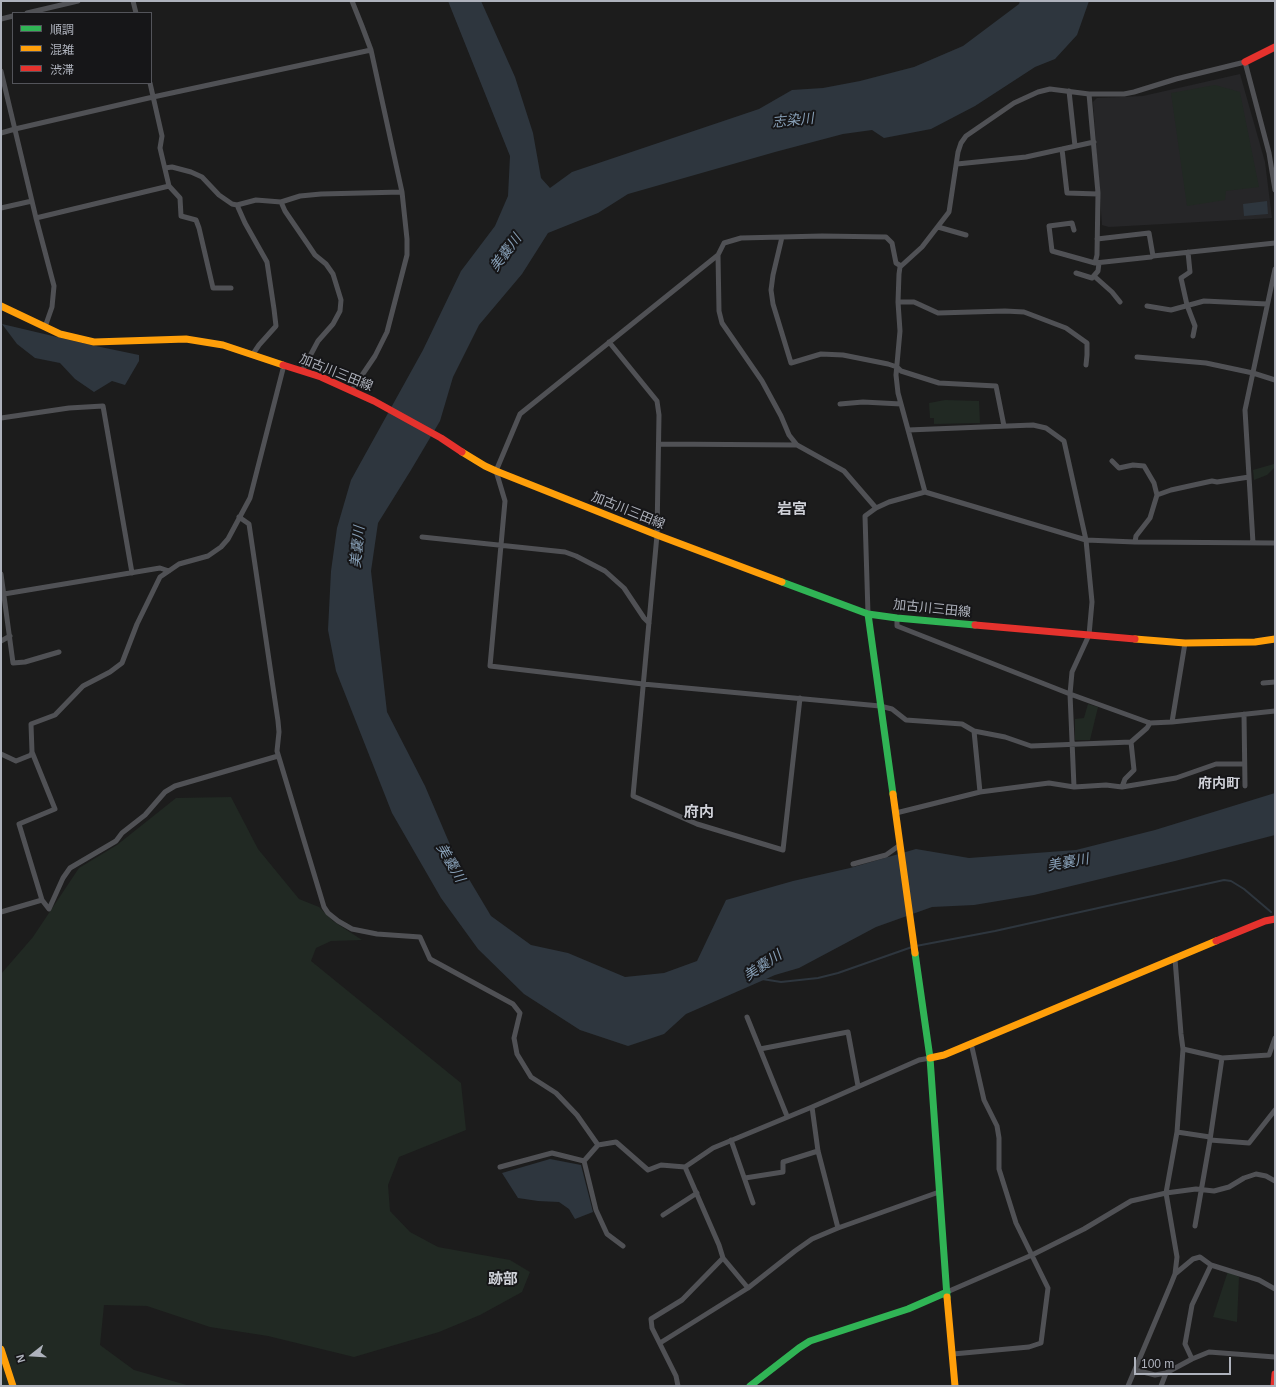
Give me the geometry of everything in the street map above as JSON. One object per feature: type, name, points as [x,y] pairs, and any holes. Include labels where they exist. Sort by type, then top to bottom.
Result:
[{"type":"main road","points":[[1245,62],[1275,47]]},
{"type":"main road","name":"加古川三田線","points":[[1,306],[60,334],[94,342],[186,339],[223,345],[321,377],[374,401],[441,438],[485,466],[496,471],[657,535],[868,614],[897,618],[1089,635],[1185,642],[1255,642],[1275,639]]},
{"type":"main road","points":[[868,614],[930,1058],[939,1192],[955,1386]]},
{"type":"main road","points":[[930,1058],[944,1055],[1265,921],[1275,919]]},
{"type":"main road","points":[[750,1386],[810,1341],[908,1309],[947,1292]]},
{"type":"main road","points":[[1,1349],[13,1386]]},
{"type":"main road","points":[[1274,1386],[1275,1374]]},
{"type":"street","points":[[31,12],[78,1]]},
{"type":"street","points":[[133,1],[136,12]]},
{"type":"street","points":[[352,1],[371,50],[402,192],[407,239],[407,256],[387,332],[375,356],[352,390]]},
{"type":"street","points":[[1,19],[12,16]]},
{"type":"street","points":[[1,133],[153,97],[371,50]]},
{"type":"street","points":[[925,492],[898,393],[897,367],[900,331],[898,302],[899,274],[902,266],[922,247],[949,212],[958,152],[961,143],[966,136],[1014,103],[1037,92],[1050,89],[1089,94],[1124,94],[1176,79],[1245,62],[1269,153],[1275,190]]},
{"type":"street","points":[[1,71],[36,218],[54,286],[52,307],[45,327]]},
{"type":"street","points":[[150,84],[162,136],[160,148],[170,186],[180,198],[181,216],[196,220],[213,288],[230,288]]},
{"type":"street","points":[[1069,92],[1075,146]]},
{"type":"street","points":[[1076,273],[1092,278],[1098,271],[1098,194],[1089,94]]},
{"type":"street","points":[[957,164],[1026,157],[1094,142]]},
{"type":"street","points":[[1062,149],[1067,194],[1098,194]]},
{"type":"street","points":[[165,168],[172,166],[202,177],[219,194],[232,204],[237,205],[256,200],[281,202],[300,196],[321,194],[402,192]]},
{"type":"street","points":[[36,218],[170,186]]},
{"type":"street","points":[[1,208],[32,201]]},
{"type":"street","points":[[281,202],[285,212],[312,250],[326,264],[333,274],[341,300],[340,310],[333,324],[318,341],[302,371]]},
{"type":"street","points":[[237,205],[245,223],[267,262],[276,326],[253,354]]},
{"type":"street","points":[[1074,230],[1072,223],[1049,226],[1052,251],[1097,263],[1275,243]]},
{"type":"street","points":[[938,227],[966,234]]},
{"type":"street","points":[[1097,238],[1149,233],[1153,256]]},
{"type":"street","points":[[782,237],[771,290],[773,304],[791,363],[821,354],[843,354],[888,364],[897,367],[901,371],[939,382],[996,386],[1004,426]]},
{"type":"street","points":[[902,266],[896,263],[892,243],[886,237],[741,238],[724,243],[718,255],[520,414],[496,471],[505,501],[490,666],[644,684],[880,706],[892,709],[906,720],[962,724],[974,731],[1005,737],[1031,746],[1131,742],[1147,728],[1150,723]]},
{"type":"street","points":[[1188,252],[1190,272],[1181,278],[1187,305],[1195,326],[1193,336]]},
{"type":"street","points":[[718,255],[718,311],[722,324],[762,381],[782,416],[789,435],[796,444],[844,471],[876,508]]},
{"type":"street","points":[[1253,543],[1245,410],[1275,269]]},
{"type":"street","points":[[1094,276],[1112,292],[1120,302]]},
{"type":"street","points":[[1147,306],[1171,310],[1204,301],[1267,304]]},
{"type":"street","points":[[898,302],[914,302],[938,313],[1005,311],[1024,312],[1066,328],[1087,343],[1088,355],[1086,365]]},
{"type":"street","points":[[609,342],[657,402],[659,415],[657,535],[633,796],[697,824],[783,850],[800,698]]},
{"type":"street","points":[[1137,357],[1206,363],[1253,373],[1275,380]]},
{"type":"street","points":[[278,756],[176,786],[165,792],[145,815],[122,833],[116,841],[70,868],[63,878],[49,909],[42,900],[19,824],[55,808],[32,752],[31,724],[55,715],[83,686],[110,672],[122,663],[137,624],[160,577],[179,564],[208,556],[228,540],[250,498],[284,364]]},
{"type":"street","points":[[840,404],[863,402],[901,404]]},
{"type":"street","points":[[1,418],[69,408],[103,406],[132,573]]},
{"type":"street","points":[[908,430],[1033,425],[1046,428],[1064,441],[1086,540],[1092,602],[1089,635],[1072,672],[1070,694],[1074,787]]},
{"type":"street","points":[[659,444],[796,444]]},
{"type":"street","points":[[1112,461],[1119,468],[1133,465],[1144,466],[1154,483],[1157,495],[1150,518],[1136,536],[1135,542]]},
{"type":"street","points":[[1157,495],[1171,490],[1212,481],[1216,482],[1249,477]]},
{"type":"street","points":[[868,614],[865,516],[876,508],[889,502],[925,492],[1086,540],[1135,542],[1275,543]]},
{"type":"street","points":[[239,517],[249,524],[278,721],[278,756],[324,907],[328,913],[352,929],[377,934],[420,937],[430,959],[513,1004],[520,1013],[514,1038],[517,1054],[531,1077],[556,1093],[578,1115],[598,1145]]},
{"type":"street","points":[[422,537],[565,552],[576,556],[605,571],[624,588],[649,623]]},
{"type":"street","points":[[4,594],[160,568],[169,571]]},
{"type":"street","points":[[1,574],[13,663],[25,662],[59,652]]},
{"type":"street","points":[[897,618],[897,626],[1070,694],[1150,723],[1275,711]]},
{"type":"street","points":[[1,641],[10,636]]},
{"type":"street","points":[[1172,722],[1185,642]]},
{"type":"street","points":[[1263,683],[1275,682]]},
{"type":"street","points":[[1244,714],[1245,786]]},
{"type":"street","points":[[974,731],[980,792]]},
{"type":"street","points":[[1122,787],[1125,779],[1134,770],[1131,742]]},
{"type":"street","points":[[1,754],[16,761],[31,755],[32,752]]},
{"type":"street","points":[[896,813],[980,792],[1049,783],[1074,787],[1106,785],[1122,787],[1176,778],[1216,764],[1244,764]]},
{"type":"street","points":[[853,864],[886,855],[900,845]]},
{"type":"street","points":[[1,912],[42,900]]},
{"type":"street","points":[[1128,1386],[1175,1274],[1177,1257],[1166,1193],[1177,1132],[1184,1049],[1181,1034],[1175,959]]},
{"type":"street","points":[[748,1017],[787,1116]]},
{"type":"street","points":[[760,1049],[848,1032],[858,1086]]},
{"type":"street","points":[[1184,1049],[1222,1058],[1269,1055],[1275,1038]]},
{"type":"street","points":[[953,1354],[1029,1347],[1040,1343],[1048,1288],[1016,1223],[999,1169],[999,1138],[997,1126],[983,1095],[971,1043]]},
{"type":"street","points":[[584,1161],[598,1145],[616,1142],[648,1170],[661,1165],[685,1167],[713,1148],[919,1060],[930,1058]]},
{"type":"street","points":[[1195,1226],[1222,1058]]},
{"type":"street","points":[[812,1107],[818,1152],[838,1228]]},
{"type":"street","points":[[1177,1132],[1249,1143],[1275,1110]]},
{"type":"street","points":[[731,1140],[753,1203]]},
{"type":"street","points":[[745,1178],[783,1172],[783,1162],[818,1152]]},
{"type":"street","points":[[500,1167],[552,1154],[584,1161]]},
{"type":"street","points":[[584,1161],[596,1210],[607,1234],[623,1246]]},
{"type":"street","points":[[685,1167],[719,1245],[723,1258],[748,1288]]},
{"type":"street","points":[[947,1292],[1032,1255],[1084,1229],[1131,1201],[1196,1188],[1200,1190],[1214,1191],[1229,1187],[1244,1178],[1256,1174],[1266,1176],[1275,1181]]},
{"type":"street","points":[[660,1343],[748,1288],[812,1239],[838,1228],[939,1192]]},
{"type":"street","points":[[663,1215],[697,1193]]},
{"type":"street","points":[[1175,1274],[1193,1259],[1200,1257],[1211,1265],[1259,1280],[1275,1289]]},
{"type":"street","points":[[678,1386],[676,1376],[652,1328],[651,1319],[682,1300],[723,1258]]},
{"type":"street","points":[[1192,1359],[1184,1344],[1192,1305],[1211,1265]]},
{"type":"street","points":[[1135,1370],[1155,1375],[1166,1373],[1209,1352],[1275,1357]]},
{"type":"street","points":[[1160,1386],[1166,1373]]},
{"type":"shaded area","points":[[1240,74],[1265,162],[1272,218],[1109,227],[1102,225],[1093,102],[1097,98],[1143,96]]},
{"type":"shaded area","points":[[1215,85],[1240,92],[1259,187],[1226,191],[1225,200],[1187,206],[1171,93]]},
{"type":"shaded area","points":[[945,400],[979,401],[980,423],[934,424],[934,418],[930,418],[929,403]]},
{"type":"shaded area","points":[[1274,464],[1275,467],[1267,475],[1254,480],[1253,470]]},
{"type":"shaded area","points":[[1088,704],[1098,707],[1090,740],[1075,740],[1075,719],[1084,718]]},
{"type":"shaded area","points":[[231,797],[258,849],[299,899],[319,907],[333,921],[362,940],[331,941],[316,948],[311,961],[461,1083],[466,1130],[399,1157],[388,1185],[390,1211],[410,1232],[438,1247],[510,1260],[530,1272],[522,1292],[480,1315],[439,1332],[354,1357],[268,1336],[210,1327],[147,1306],[104,1305],[100,1345],[134,1370],[190,1386],[1,1386],[1,974],[33,937],[79,868],[117,845],[176,798]]},
{"type":"shaded area","points":[[1228,1271],[1239,1277],[1237,1322],[1213,1317]]},
{"type":"water","points":[[448,1],[481,1],[515,77],[533,133],[541,178],[550,188],[572,172],[759,109],[792,90],[823,88],[860,81],[914,67],[963,46],[1019,4],[1020,1],[1089,1],[1077,35],[1055,59],[1035,67],[975,106],[931,129],[884,138],[872,130],[843,134],[775,152],[628,194],[598,213],[548,233],[522,274],[479,325],[453,377],[440,421],[378,523],[371,571],[387,712],[425,786],[454,854],[491,916],[531,945],[568,953],[625,977],[664,973],[697,961],[726,900],[793,881],[850,868],[916,849],[969,858],[1076,850],[1155,830],[1275,793],[1275,835],[1034,895],[974,905],[932,907],[876,927],[799,968],[775,975],[686,1014],[664,1034],[628,1046],[580,1030],[524,994],[478,949],[441,898],[392,813],[336,671],[328,630],[331,571],[337,528],[351,480],[423,350],[461,271],[495,226],[508,196],[510,156]]},
{"type":"water","points":[[1267,201],[1268,214],[1244,216],[1243,204]]},
{"type":"water","points":[[2,324],[139,355],[139,361],[125,385],[112,381],[94,392],[75,379],[60,363],[35,358],[17,344]]},
{"type":"water","points":[[550,1159],[581,1165],[593,1212],[575,1219],[569,1209],[559,1202],[518,1198],[502,1173]]},
{"type":"waterway","points":[[916,946],[995,931],[1224,880],[1231,881],[1244,889],[1271,912]]},
{"type":"waterway","name":"美嚢川","points":[[762,979],[781,982],[818,978],[838,973],[912,947]]},
{"type":"traffic: fast","points":[[782,582],[868,614],[975,625]]},
{"type":"traffic: fast","points":[[868,614],[893,794]]},
{"type":"traffic: fast","points":[[915,953],[930,1058],[947,1297]]},
{"type":"traffic: fast","points":[[750,1386],[810,1341],[908,1309],[947,1292]]},
{"type":"traffic: slow","points":[[1,306],[60,334],[94,342],[186,339],[223,345],[283,365]]},
{"type":"traffic: slow","points":[[462,452],[496,471],[657,535],[782,582]]},
{"type":"traffic: slow","points":[[1135,639],[1185,643],[1255,642],[1275,639]]},
{"type":"traffic: slow","points":[[893,794],[915,953]]},
{"type":"traffic: slow","points":[[930,1058],[944,1055],[1216,941]]},
{"type":"traffic: slow","points":[[947,1297],[955,1386]]},
{"type":"traffic: slow","points":[[1,1349],[13,1386]]},
{"type":"traffic: jam","points":[[1245,62],[1275,47]]},
{"type":"traffic: jam","points":[[283,365],[321,377],[374,401],[441,438],[462,452]]},
{"type":"traffic: jam","points":[[975,625],[1135,639]]},
{"type":"traffic: jam","points":[[1216,941],[1265,921],[1275,919]]},
{"type":"traffic: jam","points":[[1274,1386],[1275,1374]]},
{"type":"district","name":"岩宮","points":[[792,510]]},
{"type":"district","name":"府内町","points":[[1219,784]]},
{"type":"district","name":"府内","points":[[699,813]]},
{"type":"district","name":"跡部","points":[[503,1280]]},
{"type":"water label","name":"志染川","points":[[793,121]]}]
